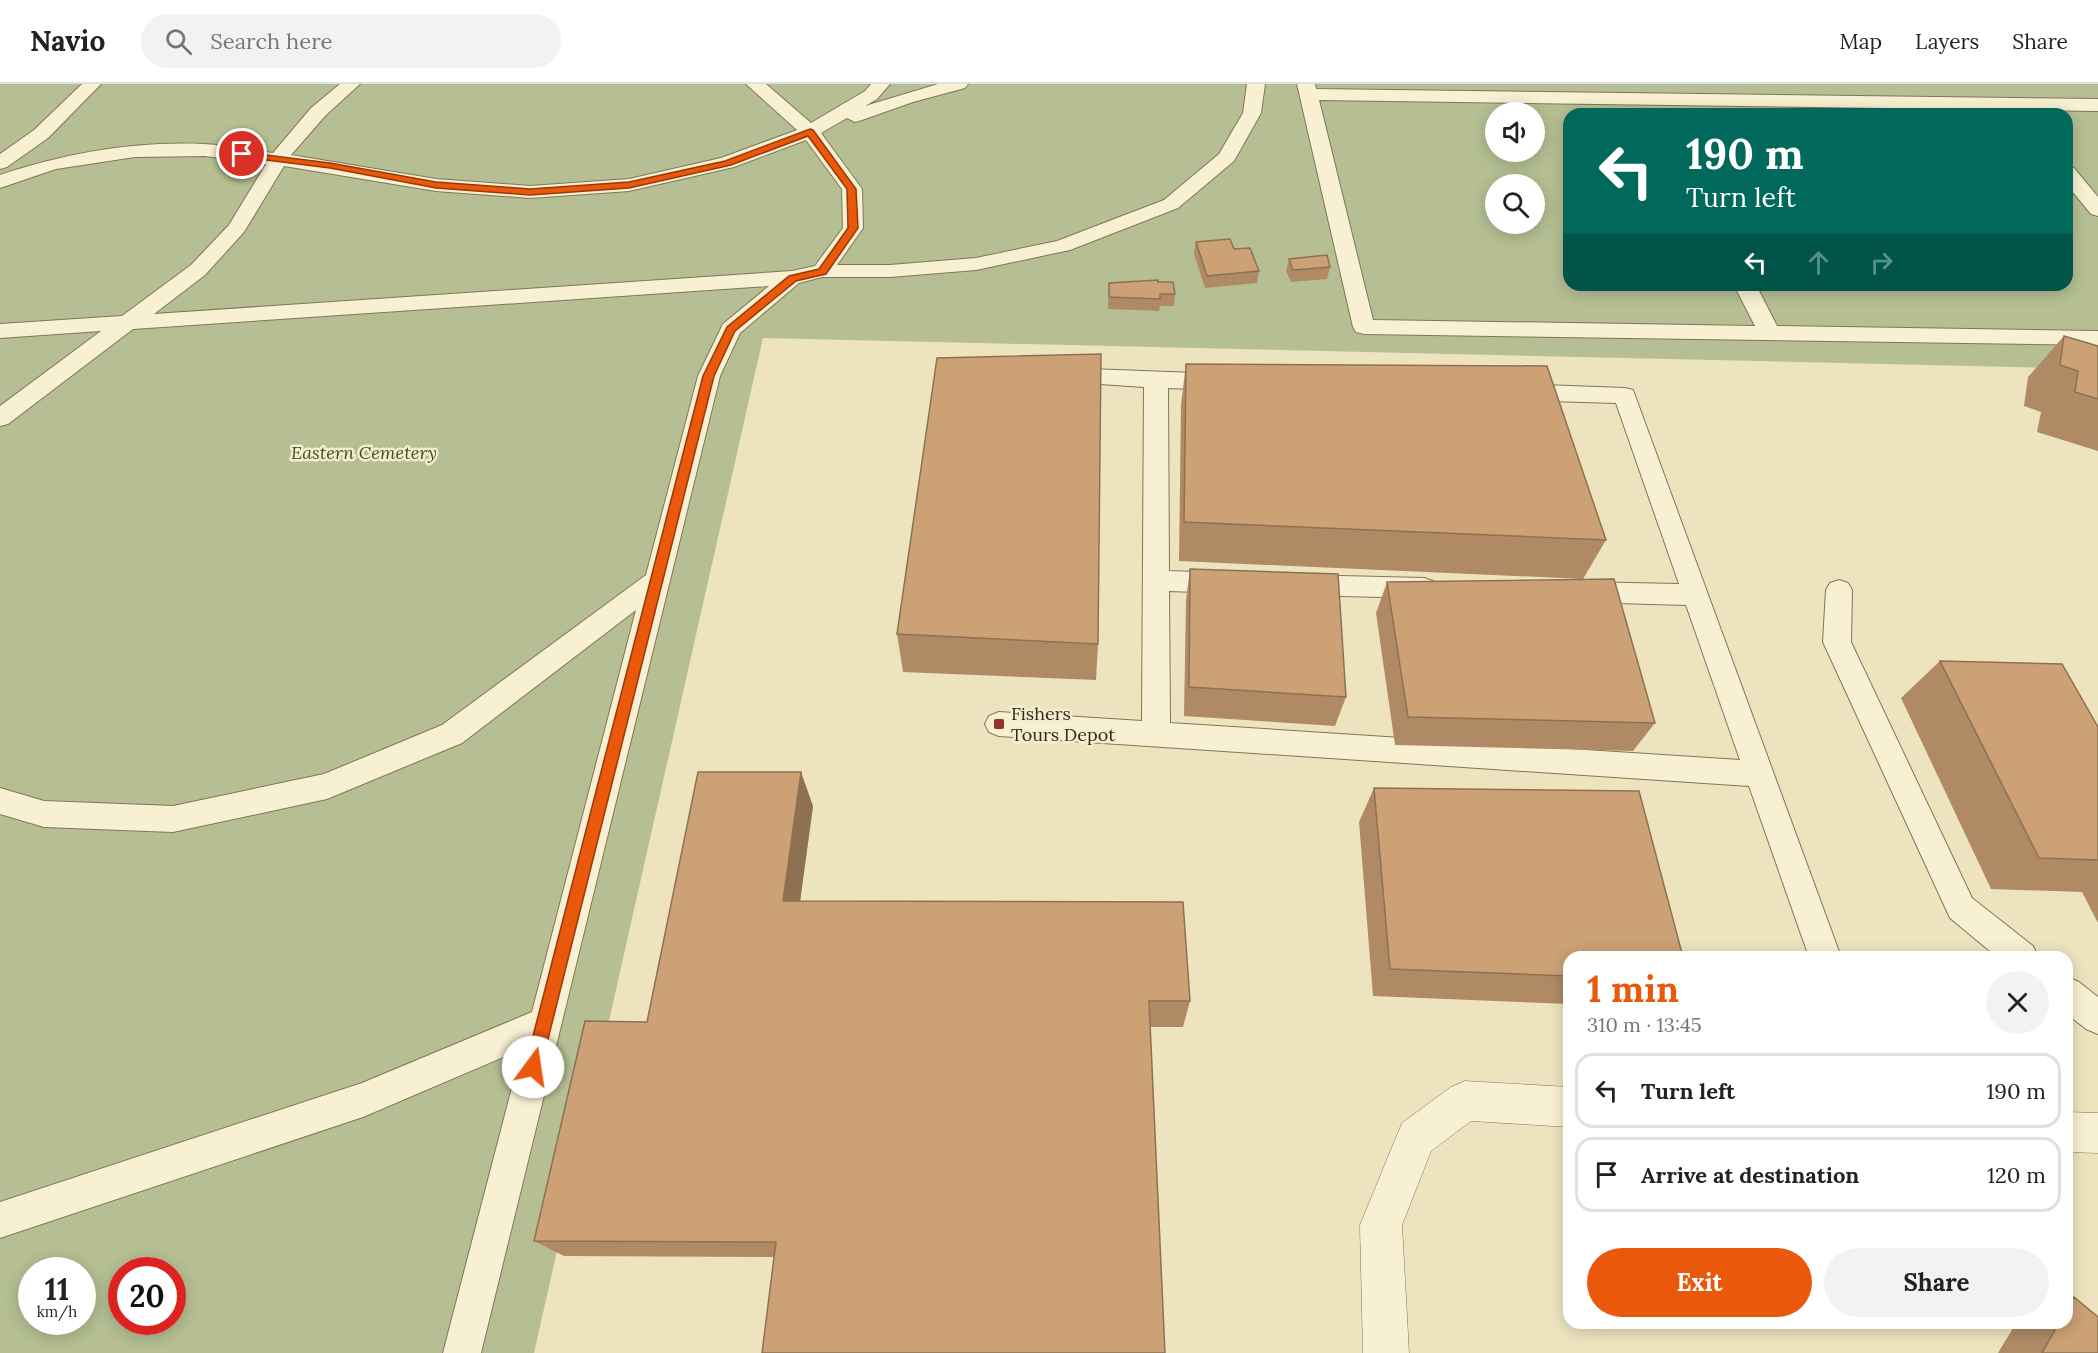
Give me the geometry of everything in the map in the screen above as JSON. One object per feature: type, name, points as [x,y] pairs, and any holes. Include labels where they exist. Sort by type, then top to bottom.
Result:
[{"type":"street","points":[[1386,1353],[1381,1225],[1416,1137],[1465,1101],[1563,1107]]},
{"type":"street","points":[[2073,1132],[2098,1133]]},
{"type":"lane","points":[[0,163],[41,134],[92,84]]},
{"type":"lane","points":[[0,418],[198,270],[237,228],[278,159],[318,112],[351,84]]},
{"type":"lane","points":[[755,84],[810,132],[852,189],[853,228],[822,272]]},
{"type":"lane","points":[[810,132],[871,95],[881,84]]},
{"type":"lane","points":[[0,182],[52,164],[135,151],[205,150],[278,159],[436,185],[530,192],[629,185],[727,163],[907,98],[959,84]]},
{"type":"lane","points":[[0,331],[792,278],[822,272],[890,271],[976,264],[1063,246],[1171,204],[1227,157],[1252,113],[1256,84]]},
{"type":"lane","points":[[1995,84],[2014,108]]},
{"type":"lane","points":[[1978,108],[1306,89],[1364,327],[2098,338]]},
{"type":"lane","points":[[2036,108],[2098,105]]},
{"type":"lane","points":[[2073,179],[2098,210]]},
{"type":"lane","points":[[462,1353],[709,376],[730,329],[792,278]]},
{"type":"lane","points":[[1748,291],[1769,332]]},
{"type":"lane","points":[[1039,375],[1250,383]]},
{"type":"lane","points":[[1156,380],[1156,735]]},
{"type":"lane","points":[[1496,391],[1625,396],[1824,951]]},
{"type":"lane","points":[[0,801],[44,814],[173,819],[327,786],[452,734],[656,581]]},
{"type":"lane","points":[[1156,581],[1449,588]]},
{"type":"lane","points":[[1839,590],[1838,642],[1961,908],[2015,951]]},
{"type":"lane","points":[[1555,591],[1696,595]]},
{"type":"lane","points":[[999,724],[1760,774]]},
{"type":"lane","points":[[2073,998],[2098,1018]]},
{"type":"lane","points":[[0,1220],[363,1100],[544,1023]]},
{"type":"green space","name":"Eastern Cemetery","points":[[0,84],[2098,84],[2098,369],[763,338],[534,1353],[0,1353]]},
{"type":"building","points":[[1230,239],[1234,249],[1250,248],[1259,271],[1207,276],[1196,242]]},
{"type":"building","points":[[1327,255],[1330,267],[1293,270],[1289,259]]},
{"type":"building","points":[[1158,280],[1158,282],[1173,282],[1175,294],[1160,294],[1160,299],[1109,297],[1109,283]]},
{"type":"building","points":[[2064,336],[2098,346],[2098,399],[2075,392],[2078,371],[2060,365]]},
{"type":"building","points":[[1101,354],[1098,644],[897,634],[937,358]]},
{"type":"building","points":[[1186,364],[1547,366],[1606,540],[1184,522]]},
{"type":"building","points":[[1190,569],[1338,574],[1346,697],[1189,687]]},
{"type":"building","points":[[1614,579],[1655,723],[1408,717],[1387,582]]},
{"type":"building","points":[[1940,661],[2062,664],[2098,727],[2098,860],[2039,858]]},
{"type":"building","points":[[698,772],[801,772],[783,901],[1183,902],[1190,1001],[1149,1001],[1165,1353],[762,1353],[776,1242],[534,1241],[585,1021],[647,1022]]},
{"type":"building","points":[[1374,788],[1639,791],[1681,951],[1563,951],[1563,976],[1390,969]]},
{"type":"building","points":[[2074,1297],[2098,1317],[2098,1353],[2042,1353],[2056,1329],[2073,1329]]},
{"type":"place","name":"Fishers Tours Depot","points":[[999,724]]},
{"type":"route","points":[[242,154],[330,166],[436,185],[530,192],[629,185],[727,163],[810,132],[852,189],[853,228],[822,272],[792,278],[730,329],[709,376],[533,1067]]}]
